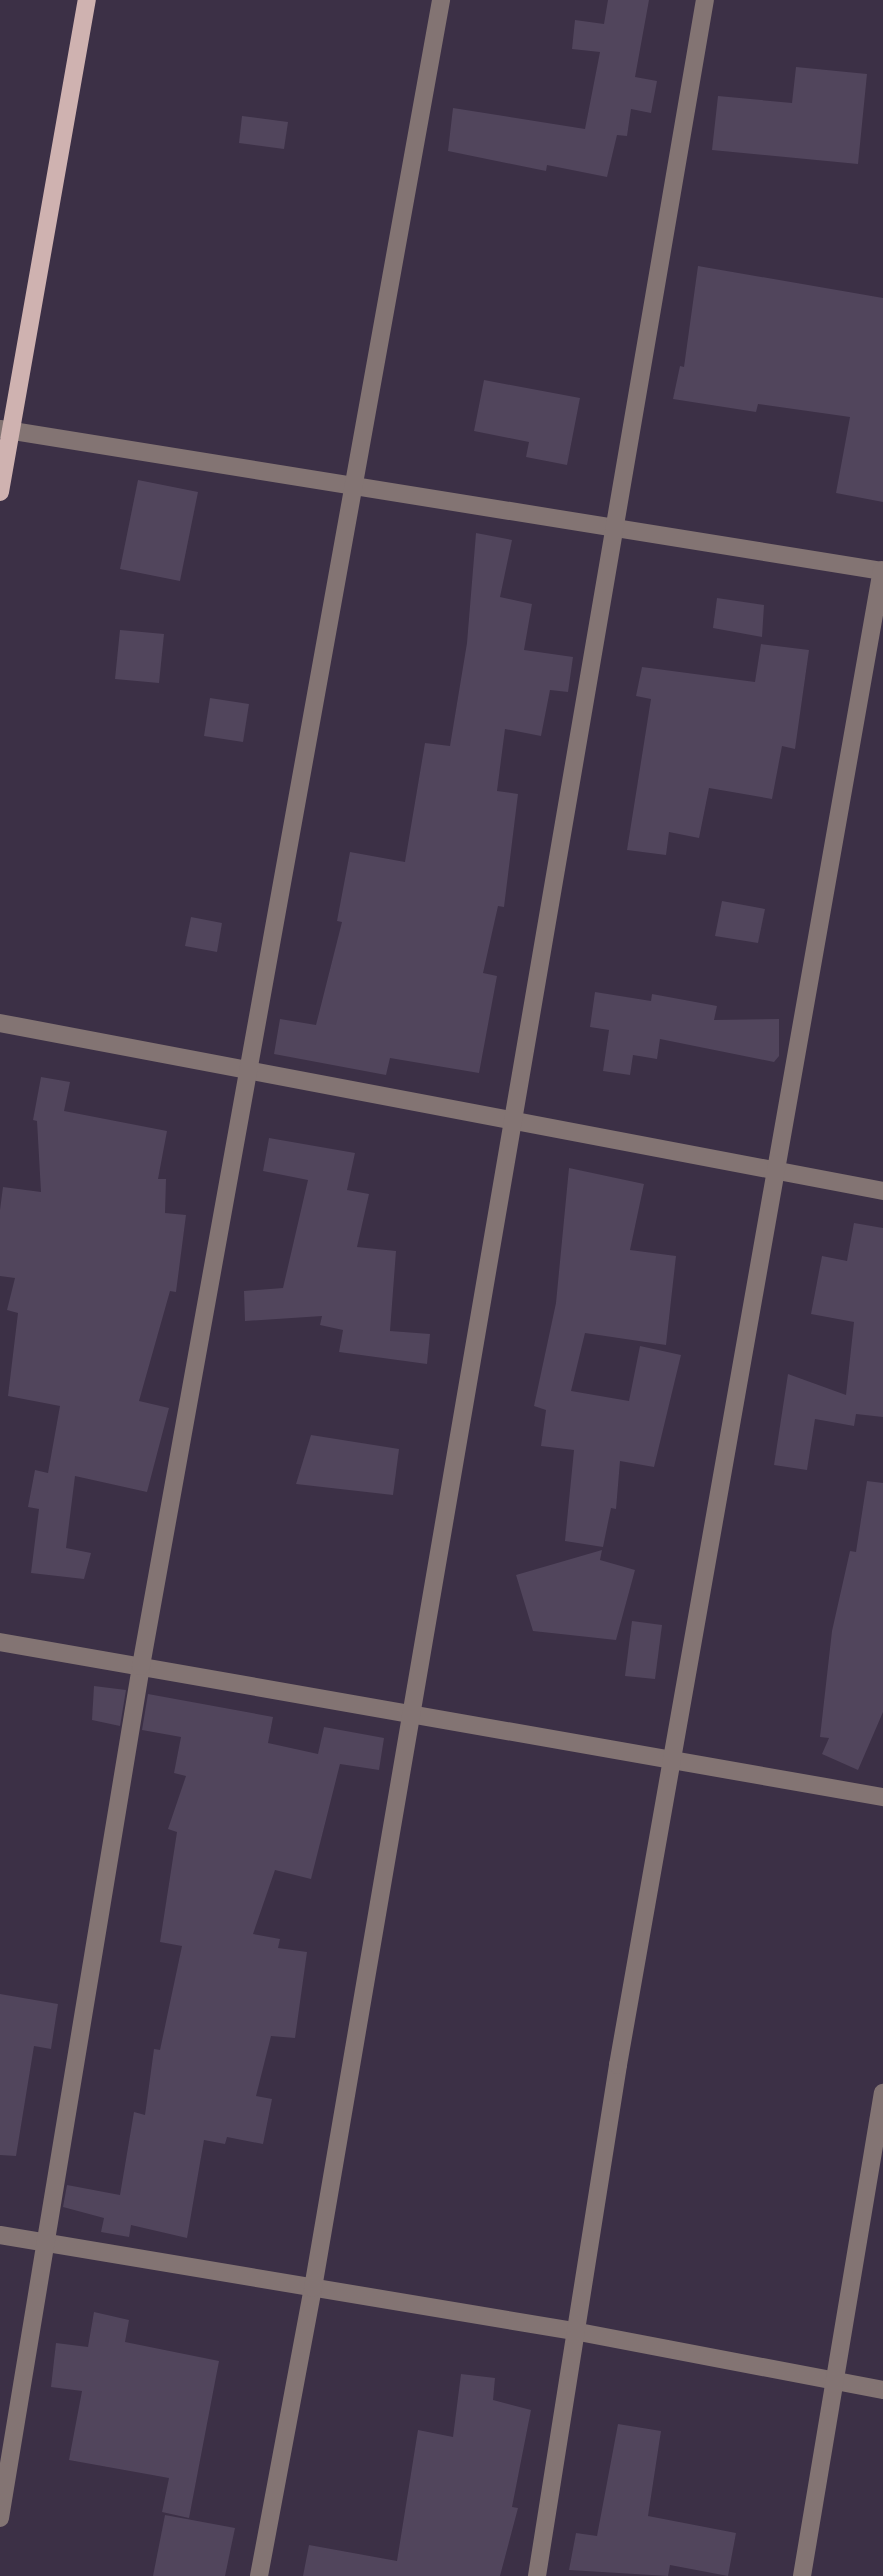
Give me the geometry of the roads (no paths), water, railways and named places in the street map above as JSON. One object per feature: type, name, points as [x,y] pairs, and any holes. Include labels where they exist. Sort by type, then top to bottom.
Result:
[{"type":"main road","points":[[0,492],[5,430],[87,0]]},
{"type":"street","points":[[0,2518],[141,1666],[252,1070],[441,0]]},
{"type":"street","points":[[259,2576],[313,2288],[510,1119],[705,0]]},
{"type":"street","points":[[5,430],[882,570],[773,1171],[671,1759],[537,2576]]},
{"type":"street","points":[[0,1023],[883,1191]]},
{"type":"street","points":[[0,1642],[883,1797]]},
{"type":"street","points":[[802,2576],[832,2381],[883,2093]]},
{"type":"street","points":[[0,2235],[579,2332],[883,2390]]}]
